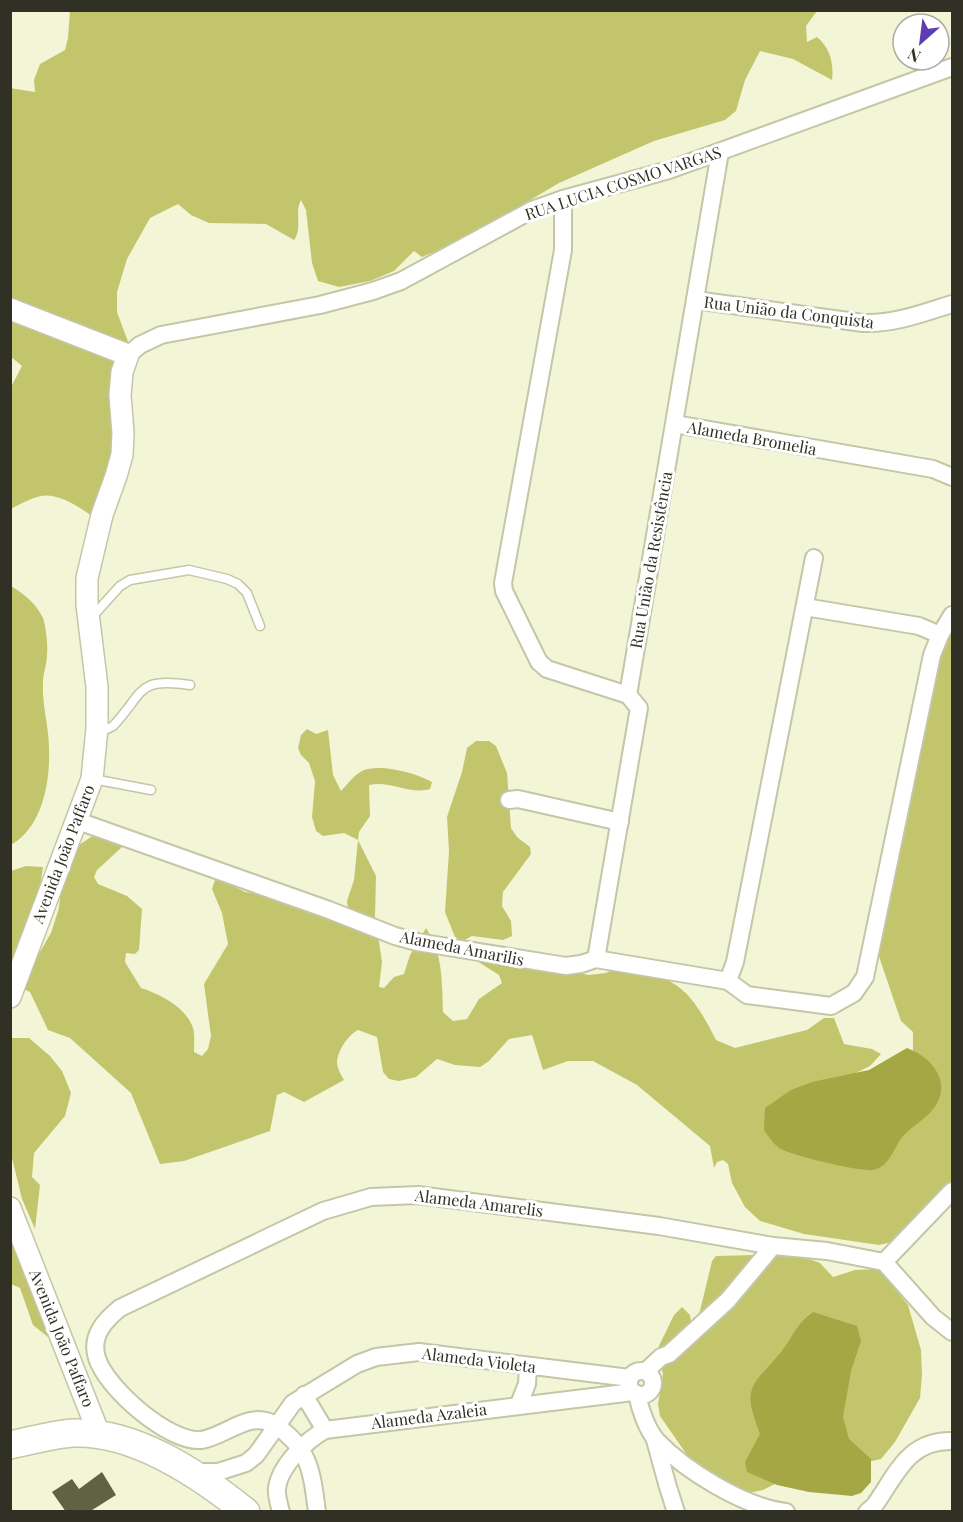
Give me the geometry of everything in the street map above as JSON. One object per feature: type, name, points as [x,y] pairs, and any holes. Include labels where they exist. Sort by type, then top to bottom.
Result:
[{"type":"main road","points":[[10,1445],[72,1433],[99,1434],[143,1447],[191,1472],[246,1512]]},
{"type":"street","name":"RUA LUCIA COSMO VARGAS","points":[[128,355],[140,345],[161,335],[320,305],[373,291],[401,281],[454,250],[532,210],[563,199],[669,170],[952,67]]},
{"type":"street","name":"Alameda Bromelia","points":[[720,152],[675,424],[933,469],[952,477]]},
{"type":"street","points":[[563,199],[563,250],[505,571],[504,591],[539,662],[547,669],[628,695],[639,708],[596,958]]},
{"type":"street","name":"Rua União da Conquista","points":[[695,300],[863,324],[901,320],[952,304]]},
{"type":"street","points":[[10,309],[128,355]]},
{"type":"street","name":"Avenida João Paffaro","points":[[10,997],[92,779],[97,728],[96,687],[87,578],[93,548],[122,454],[120,395],[122,372],[128,355]]},
{"type":"street","name":"Rua União da Resistência","points":[[628,695],[675,424]]},
{"type":"street","points":[[728,981],[735,962],[814,558]]},
{"type":"street","points":[[805,607],[919,626],[940,635],[952,615]]},
{"type":"street","name":"Alameda Amarilis","points":[[78,821],[417,942],[566,966],[581,964],[596,958],[728,981],[747,995],[831,1006],[854,993],[865,977],[930,667],[940,635]]},
{"type":"street","points":[[509,800],[518,799],[620,822]]},
{"type":"street","points":[[952,1191],[884,1262],[933,1317],[952,1332]]},
{"type":"street","name":"Alameda Amarelis","points":[[276,1425],[269,1422],[252,1421],[200,1440],[176,1434],[133,1406],[116,1388],[96,1356],[95,1343],[107,1318],[120,1308],[323,1211],[371,1197],[418,1195],[659,1226],[773,1246],[827,1251],[884,1262]]},
{"type":"street","name":"Avenida João Paffaro","points":[[10,1208],[99,1434]]},
{"type":"street","points":[[676,1512],[651,1432],[640,1412],[642,1384],[661,1357],[669,1354],[728,1300],[773,1246]]},
{"type":"street","name":"Alameda Violeta","points":[[191,1472],[218,1472],[246,1463],[256,1455],[286,1410],[304,1395],[357,1364],[376,1357],[419,1352],[642,1384]]},
{"type":"street","points":[[519,1404],[527,1384],[528,1366]]},
{"type":"street","name":"Alameda Azaleia","points":[[281,1512],[277,1489],[281,1476],[301,1447],[325,1430],[519,1404],[642,1384]]},
{"type":"street","points":[[304,1395],[325,1430]]},
{"type":"street","points":[[276,1425],[301,1447],[312,1474],[317,1512]]},
{"type":"street","points":[[651,1432],[692,1470],[722,1489],[749,1502],[786,1512]]},
{"type":"street","points":[[867,1512],[874,1506],[903,1461],[912,1453],[934,1444],[952,1441]]},
{"type":"lane","points":[[89,621],[120,586],[130,580],[189,570],[238,584],[246,593],[260,626]]},
{"type":"lane","points":[[97,728],[107,729],[113,726],[141,691],[153,682],[190,685]]},
{"type":"lane","points":[[92,779],[152,790]]},
{"type":"shaded area","points":[[70,10],[817,11],[806,26],[807,42],[817,37],[825,46],[832,62],[832,80],[793,59],[760,51],[745,80],[736,111],[725,120],[654,141],[559,183],[463,240],[422,257],[414,251],[394,271],[370,281],[339,287],[318,281],[312,263],[306,210],[301,200],[298,210],[298,230],[294,240],[266,224],[209,223],[191,215],[178,204],[150,218],[127,259],[117,292],[117,312],[130,347],[134,366],[128,438],[100,523],[88,513],[56,497],[33,498],[11,509],[11,387],[22,366],[10,356],[10,88],[35,92],[34,80],[40,64],[65,50]]},
{"type":"shaded area","points":[[11,586],[33,603],[44,622],[47,651],[43,695],[49,763],[48,779],[40,810],[33,824],[11,845]]},
{"type":"shaded area","points":[[952,615],[952,1200],[904,1239],[879,1245],[804,1234],[760,1221],[745,1207],[732,1183],[728,1164],[723,1160],[717,1162],[714,1168],[710,1146],[637,1085],[593,1061],[568,1061],[543,1070],[532,1035],[509,1039],[489,1061],[480,1067],[455,1065],[437,1059],[416,1077],[399,1081],[389,1079],[383,1072],[377,1037],[358,1030],[347,1039],[338,1057],[338,1067],[344,1080],[304,1102],[284,1092],[277,1095],[270,1131],[184,1161],[160,1164],[131,1093],[70,1038],[48,1030],[30,992],[21,988],[11,1003],[11,871],[26,866],[43,867],[29,957],[33,959],[37,957],[51,933],[59,908],[62,876],[73,849],[91,837],[105,836],[122,844],[121,848],[97,870],[94,877],[98,884],[127,896],[142,909],[139,950],[135,954],[126,953],[125,962],[141,988],[164,998],[190,1020],[193,1028],[194,1052],[202,1056],[208,1049],[211,1036],[204,984],[228,944],[222,913],[212,889],[215,880],[221,880],[245,892],[283,897],[349,915],[347,901],[354,880],[358,840],[376,876],[375,916],[382,962],[379,987],[384,988],[394,977],[404,974],[410,955],[426,928],[439,958],[443,1012],[453,1021],[467,1019],[479,999],[502,983],[499,975],[469,956],[521,961],[589,975],[606,973],[629,961],[679,987],[698,1008],[716,1040],[735,1048],[807,1030],[824,1018],[834,1018],[844,1044],[872,1049],[881,1054],[870,1066],[794,1104],[913,1058],[913,1032],[901,1021],[873,939],[940,635]]},
{"type":"shaded area","points":[[307,729],[316,734],[328,730],[333,775],[341,791],[362,771],[378,768],[417,775],[432,782],[430,789],[422,790],[385,784],[369,785],[370,816],[359,832],[358,840],[344,833],[323,836],[316,831],[312,817],[315,781],[309,763],[298,748],[301,735]]},
{"type":"shaded area","points":[[476,741],[489,741],[496,746],[507,773],[511,828],[517,837],[530,847],[531,854],[503,892],[502,906],[511,921],[512,936],[503,940],[472,936],[463,941],[455,937],[445,912],[449,851],[447,817],[462,772],[467,748]]},
{"type":"shaded area","points":[[11,1038],[29,1038],[50,1056],[62,1071],[71,1093],[65,1116],[34,1153],[32,1177],[40,1185],[35,1229],[22,1199],[11,1154]]},
{"type":"shaded area","points":[[907,1048],[932,1064],[940,1080],[939,1099],[931,1112],[903,1136],[888,1161],[879,1168],[866,1170],[796,1155],[779,1148],[764,1130],[765,1108],[791,1090],[812,1082],[869,1070]]},
{"type":"shaded area","points":[[10,1210],[58,1345],[33,1325],[20,1288],[11,1284]]},
{"type":"shaded area","points":[[795,1254],[820,1263],[833,1277],[855,1270],[879,1269],[908,1305],[921,1350],[920,1398],[895,1442],[881,1459],[779,1482],[763,1490],[725,1498],[694,1465],[660,1416],[658,1404],[663,1374],[657,1350],[674,1315],[682,1307],[690,1315],[691,1322],[698,1319],[712,1261],[716,1256]]},
{"type":"shaded area","points":[[813,1312],[857,1326],[861,1341],[851,1371],[843,1417],[849,1439],[871,1459],[871,1482],[861,1493],[852,1496],[809,1492],[777,1485],[747,1472],[745,1462],[760,1434],[751,1405],[752,1388],[798,1326]]},
{"type":"building","points":[[102,1472],[116,1495],[89,1512],[66,1512],[52,1492],[72,1479],[79,1489]]}]
